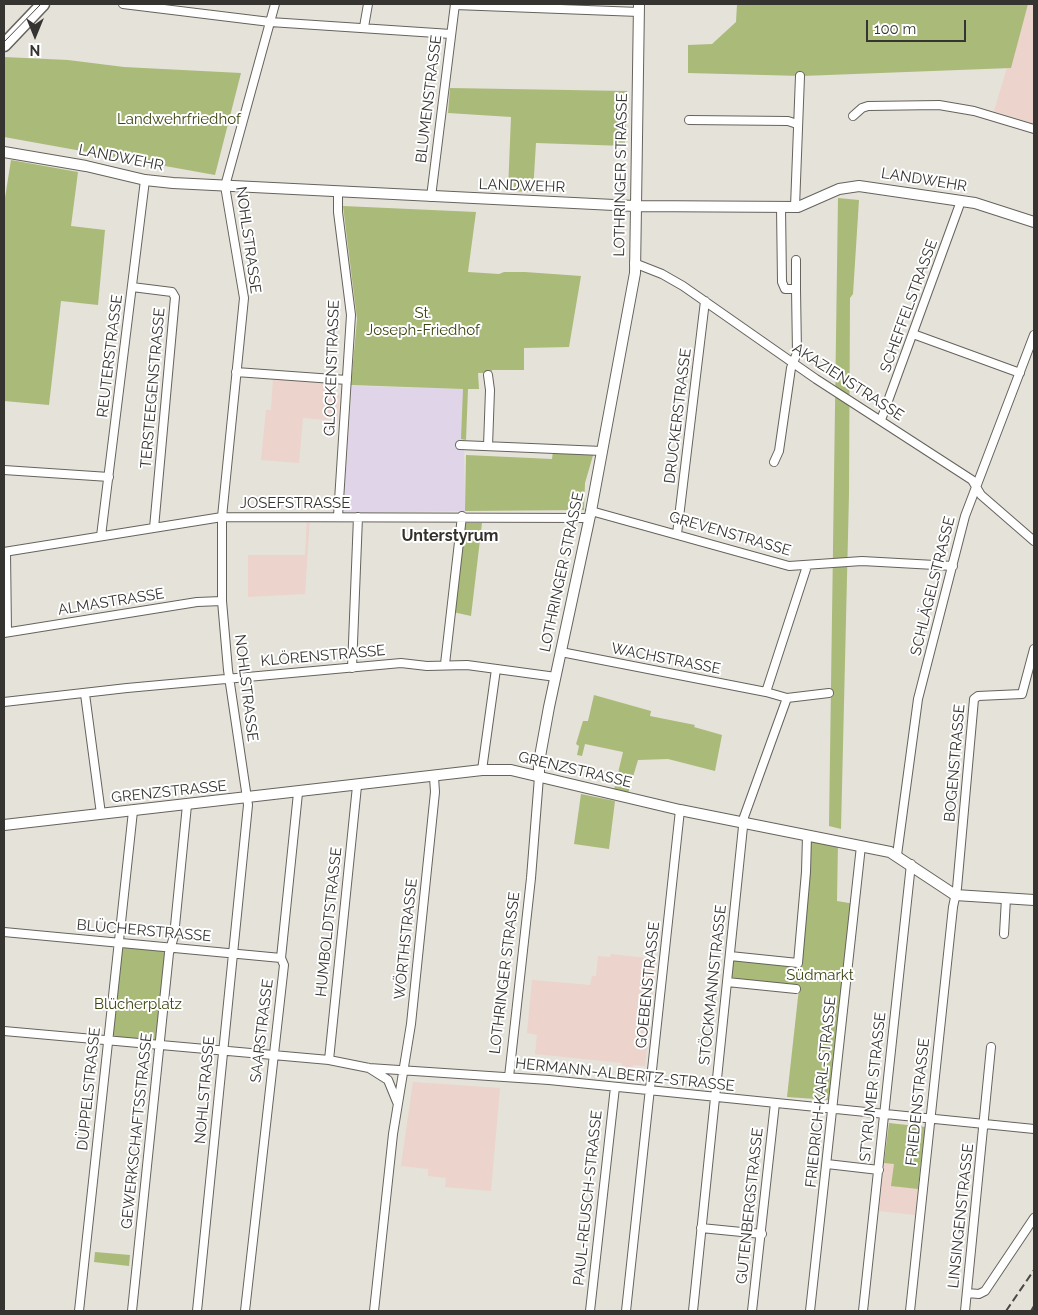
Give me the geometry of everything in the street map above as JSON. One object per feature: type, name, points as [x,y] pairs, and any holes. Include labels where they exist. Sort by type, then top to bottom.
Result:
[{"type":"main road","points":[[4,33],[32,4]]},
{"type":"main road","points":[[4,45],[43,4]]},
{"type":"street","points":[[123,4],[318,27],[364,27],[451,34]]},
{"type":"street","name":"NOHLSTRASSE","points":[[196,1311],[248,810],[230,678],[222,601],[222,517],[244,293],[225,186],[274,4]]},
{"type":"street","points":[[364,27],[368,4]]},
{"type":"street","points":[[455,4],[639,8]]},
{"type":"street","name":"BLUMENSTRASSE","points":[[431,197],[455,4]]},
{"type":"street","name":"LOTHRINGER STRASSE","points":[[509,1077],[530,887],[539,762],[590,514],[633,288],[639,8]]},
{"type":"street","points":[[794,207],[800,76]]},
{"type":"street","points":[[853,116],[862,108],[868,106],[939,105],[974,111],[1034,129]]},
{"type":"street","points":[[689,120],[788,121],[797,124]]},
{"type":"street","name":"LANDWEHR","points":[[4,152],[86,166],[145,180],[431,197],[634,206],[794,207],[807,204],[836,190],[853,186],[983,205],[1034,222]]},
{"type":"street","name":"REUTERSTRASSE","points":[[102,536],[145,180]]},
{"type":"street","name":"GLOCKENSTRASSE","points":[[338,192],[338,212],[350,309],[338,516]]},
{"type":"street","name":"SCHEFFELSTRASSE","points":[[880,420],[961,201]]},
{"type":"street","points":[[781,207],[782,282],[785,289],[796,289]]},
{"type":"street","points":[[774,462],[779,451],[793,362],[797,353],[796,260]]},
{"type":"street","name":"AKAZIENSTRASSE","points":[[634,263],[668,277],[972,480],[981,495],[1034,542]]},
{"type":"street","name":"TERSTEEGENSTRASSE","points":[[132,287],[169,291],[175,297],[154,528]]},
{"type":"street","name":"DRUCKERSTRASSE","points":[[677,534],[705,301]]},
{"type":"street","points":[[913,334],[1020,373]]},
{"type":"street","name":"SCHLÄGELSTRASSE","points":[[897,855],[917,704],[965,516],[1034,335]]},
{"type":"street","points":[[236,372],[347,380]]},
{"type":"street","points":[[488,375],[490,390],[488,446]]},
{"type":"street","points":[[460,445],[602,451]]},
{"type":"street","points":[[4,470],[109,477]]},
{"type":"street","name":"JOSEFSTRASSE","points":[[5,552],[222,517],[590,514]]},
{"type":"street","name":"GREVENSTRASSE","points":[[590,514],[677,534],[769,562],[807,566],[862,561],[953,566]]},
{"type":"street","points":[[444,664],[462,516]]},
{"type":"street","points":[[352,668],[358,517]]},
{"type":"street","points":[[5,552],[5,632]]},
{"type":"street","points":[[807,566],[766,692],[787,698],[829,693]]},
{"type":"street","name":"ALMASTRASSE","points":[[5,632],[196,602],[222,601]]},
{"type":"street","name":"BOGENSTRASSE","points":[[955,895],[958,888],[974,699],[978,696],[1022,694],[1034,649]]},
{"type":"street","name":"WACHSTRASSE","points":[[561,652],[766,692]]},
{"type":"street","name":"KLÖRENSTRASSE","points":[[4,702],[401,662],[427,666],[444,664],[496,669],[556,677]]},
{"type":"street","points":[[482,770],[496,669]]},
{"type":"street","points":[[85,694],[101,814]]},
{"type":"street","name":"STÖCKMANNSTRASSE","points":[[693,1311],[744,824],[746,813],[787,698]]},
{"type":"street","name":"GRENZSTRASSE","points":[[4,825],[298,793],[482,770],[511,770],[680,810],[861,846],[897,855],[955,895]]},
{"type":"street","name":"WÖRTHSTRASSE","points":[[374,1311],[398,1104],[404,1069],[435,792],[434,777]]},
{"type":"street","name":"HUMBOLDTSTRASSE","points":[[328,1060],[357,786]]},
{"type":"street","name":"SAARSTRASSE","points":[[246,1311],[284,965],[281,958],[298,793]]},
{"type":"street","name":"GEWERKSCHAFTSSTRASSE","points":[[132,1311],[169,952],[172,947],[187,805]]},
{"type":"street","name":"GOEBENSTRASSE","points":[[626,1311],[680,810]]},
{"type":"street","name":"DÜPPELSTRASSE","points":[[79,1311],[133,811]]},
{"type":"street","points":[[730,956],[798,963],[806,881],[807,836]]},
{"type":"street","name":"FRIEDRICH-KARL-STRASSE","points":[[810,1311],[861,846]]},
{"type":"street","name":"STYRUMER STRASSE","points":[[863,1311],[911,864]]},
{"type":"street","points":[[955,895],[1034,900]]},
{"type":"street","name":"FRIEDENSTRASSE","points":[[910,1311],[955,895]]},
{"type":"street","points":[[1004,934],[1006,898]]},
{"type":"street","name":"BLÜCHERSTRASSE","points":[[4,932],[281,958]]},
{"type":"street","points":[[727,982],[796,989]]},
{"type":"street","name":"HERMANN-ALBERTZ-STRASSE","points":[[4,1031],[328,1060],[369,1068],[509,1077],[1034,1129]]},
{"type":"street","name":"LINSINGENSTRASSE","points":[[966,1311],[991,1047]]},
{"type":"street","name":"WÖRTHSTRASSE","points":[[369,1068],[388,1080],[398,1104]]},
{"type":"street","name":"PAUL-REUSCH-STRASSE","points":[[590,1311],[614,1087]]},
{"type":"street","name":"GUTENBERGSTRASSE","points":[[752,1311],[775,1103]]},
{"type":"street","points":[[827,1164],[879,1170]]},
{"type":"street","points":[[967,1293],[979,1294],[985,1291],[1034,1218]]},
{"type":"street","points":[[701,1228],[762,1234]]},
{"type":"shaded area","points":[[1026,4],[1034,4],[1034,124],[994,111]]},
{"type":"shaded area","points":[[273,378],[330,382],[329,393],[340,394],[338,421],[303,418],[299,463],[261,460],[266,410],[271,410]]},
{"type":"shaded area","points":[[352,386],[463,389],[465,511],[343,513]]},
{"type":"shaded area","points":[[307,517],[310,517],[305,594],[248,597],[248,555],[305,555]]},
{"type":"shaded area","points":[[611,954],[656,959],[645,1066],[633,1065],[632,1074],[622,1073],[622,1063],[535,1054],[537,1035],[527,1033],[532,980],[590,985],[592,976],[596,976],[598,956],[610,957]]},
{"type":"shaded area","points":[[413,1082],[500,1088],[491,1191],[445,1187],[446,1178],[428,1176],[428,1169],[401,1166]]},
{"type":"shaded area","points":[[889,1123],[925,1127],[915,1215],[879,1211]]},
{"type":"green space","points":[[737,4],[1028,4],[1011,68],[802,76],[688,73],[688,45],[712,44],[736,22]]},
{"type":"green space","name":"Landwehrfriedhof","points":[[4,57],[68,60],[124,67],[241,73],[215,175],[4,137]]},
{"type":"green space","points":[[450,88],[627,91],[625,146],[536,143],[533,192],[508,191],[511,117],[448,113]]},
{"type":"green space","points":[[11,160],[78,172],[71,226],[105,230],[98,305],[61,301],[49,405],[4,401],[4,204]]},
{"type":"green space","points":[[838,198],[859,200],[853,294],[850,298],[849,494],[841,829],[829,826]]},
{"type":"green space","name":"St. Joseph-Friedhof","points":[[343,206],[476,212],[468,272],[499,274],[504,272],[525,272],[581,276],[569,347],[524,348],[524,370],[492,370],[492,373],[478,373],[479,389],[468,389],[466,440],[461,439],[463,389],[351,385],[357,319]]},
{"type":"green space","points":[[553,451],[594,452],[585,483],[584,510],[465,511],[466,455],[552,459]]},
{"type":"green space","points":[[465,523],[482,523],[471,616],[453,612]]},
{"type":"green space","points":[[594,695],[651,711],[650,716],[695,725],[694,727],[722,735],[715,771],[668,759],[638,760],[627,797],[613,794],[623,752],[585,744],[582,756],[577,755],[579,746],[576,744],[583,721],[588,721]]},
{"type":"green space","points":[[581,794],[615,801],[609,849],[574,844]]},
{"type":"green space","name":"Südmarkt","points":[[807,836],[838,842],[837,901],[855,904],[830,1100],[787,1097],[799,988],[731,982],[730,956],[798,963]]},
{"type":"green space","name":"Blücherplatz","points":[[119,943],[172,947],[159,1045],[108,1041]]},
{"type":"green space","points":[[889,1123],[925,1127],[918,1189],[891,1186],[894,1164],[884,1163]]},
{"type":"green space","points":[[95,1252],[130,1255],[129,1266],[94,1262]]},
{"type":"tram line","points":[[4,42],[41,4]]},
{"type":"railway","points":[[1006,1311],[1034,1270]]},
{"type":"railway","points":[[1031,1311],[1034,1306]]},
{"type":"district","name":"Unterstyrum","points":[[450,536]]}]
